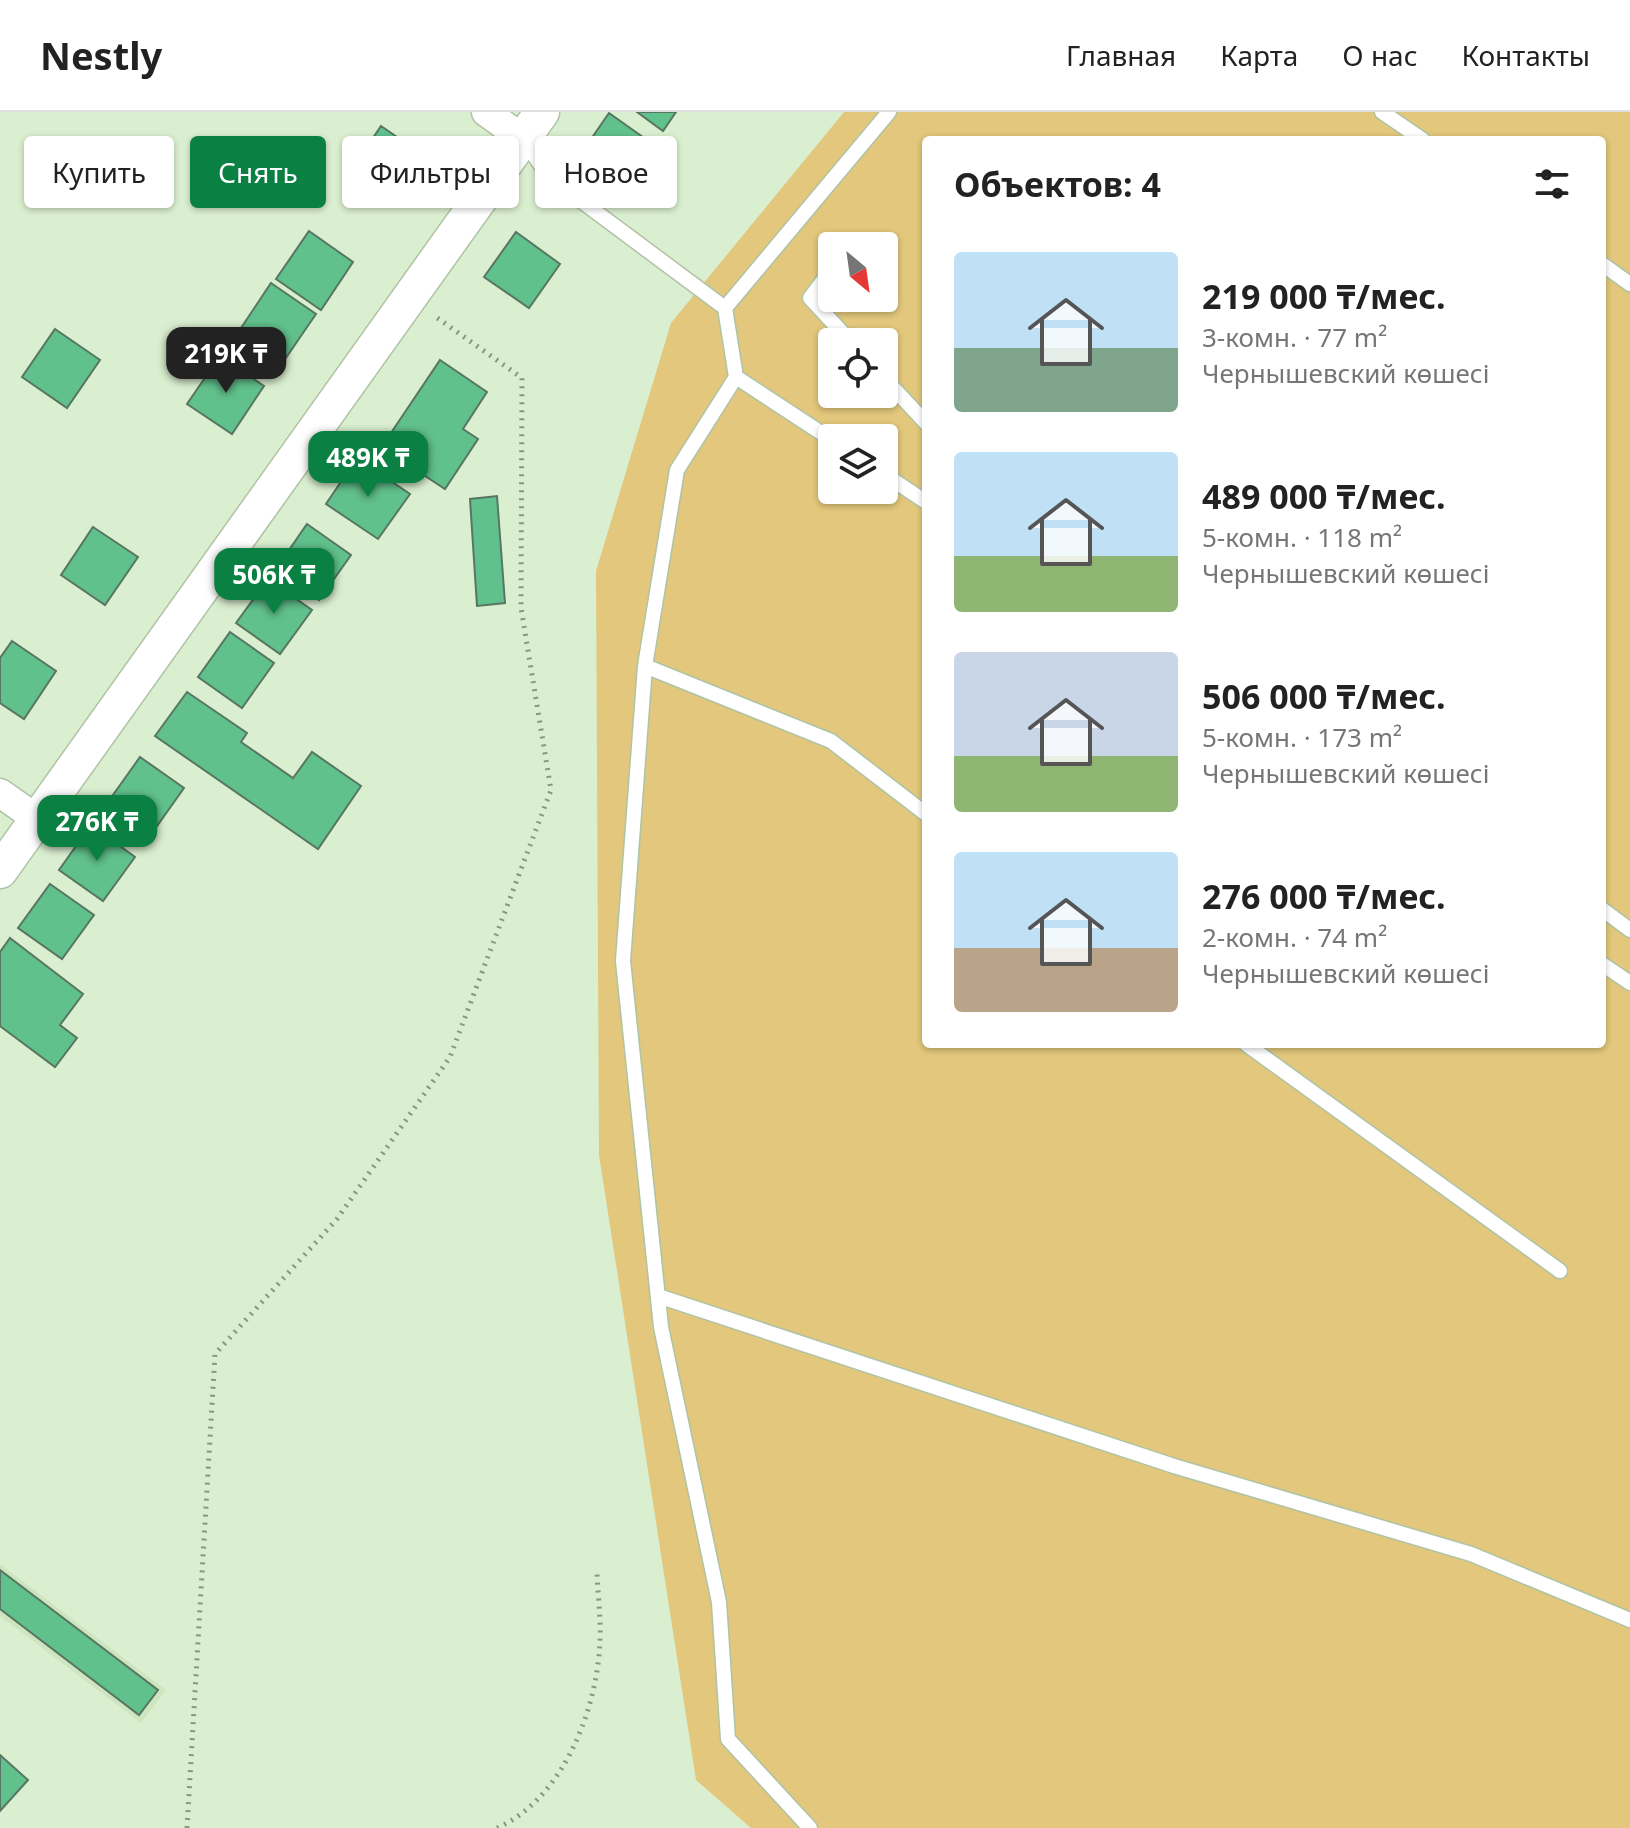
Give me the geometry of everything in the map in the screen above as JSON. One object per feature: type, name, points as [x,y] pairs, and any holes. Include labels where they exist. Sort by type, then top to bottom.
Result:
[{"type":"street","points":[[0,871],[532,126],[486,112]]},
{"type":"street","points":[[0,793],[37,819]]},
{"type":"lane","points":[[725,308],[889,112]]},
{"type":"lane","points":[[1382,112],[1417,136]]},
{"type":"lane","points":[[532,126],[549,177],[725,308],[736,377],[677,470],[645,666],[623,961],[661,1327],[719,1602],[728,1739],[810,1828]]},
{"type":"lane","points":[[1606,267],[1630,284]]},
{"type":"lane","points":[[818,287],[810,298],[818,307]]},
{"type":"lane","points":[[823,312],[838,328]]},
{"type":"lane","points":[[736,377],[818,431]]},
{"type":"lane","points":[[898,393],[922,419]]},
{"type":"lane","points":[[898,483],[922,499]]},
{"type":"lane","points":[[645,666],[831,741],[922,811]]},
{"type":"lane","points":[[1606,912],[1630,930]]},
{"type":"lane","points":[[1606,967],[1630,983]]},
{"type":"lane","points":[[1252,1048],[1560,1271]]},
{"type":"lane","points":[[658,1296],[1174,1466],[1471,1554],[1630,1620]]},
{"type":"path","points":[[187,1828],[215,1354],[337,1219],[450,1057],[551,790],[521,608],[522,378],[409,298]]},
{"type":"path","points":[[497,1828],[516,1820],[547,1790],[573,1752],[600,1643],[597,1574]]},
{"type":"shaded area","points":[[844,112],[1630,112],[1630,1828],[751,1828],[696,1780],[599,1155],[596,571],[671,323]]},
{"type":"shaded area","points":[[0,1564],[166,1690],[141,1723],[0,1616]]},
{"type":"building","points":[[637,112],[676,112],[663,131]]},
{"type":"building","points":[[609,113],[641,136],[593,136]]},
{"type":"building","points":[[381,126],[396,136],[374,136]]},
{"type":"building","points":[[309,231],[353,262],[321,310],[276,279]]},
{"type":"building","points":[[516,232],[560,264],[529,308],[484,277]]},
{"type":"building","points":[[271,283],[316,314],[283,362],[239,331]]},
{"type":"building","points":[[55,329],[100,360],[67,408],[22,377]]},
{"type":"building","points":[[220,356],[264,386],[232,434],[187,404]]},
{"type":"building","points":[[440,360],[487,392],[463,429],[478,439],[445,489],[401,460],[410,445],[391,433]]},
{"type":"building","points":[[357,458],[410,494],[378,539],[326,504]]},
{"type":"building","points":[[497,496],[505,603],[477,606],[470,499]]},
{"type":"building","points":[[307,524],[351,555],[319,600],[276,569]]},
{"type":"building","points":[[93,527],[138,557],[105,605],[61,575]]},
{"type":"building","points":[[268,579],[312,610],[280,654],[236,623]]},
{"type":"building","points":[[230,632],[274,663],[242,708],[198,677]]},
{"type":"building","points":[[12,641],[56,671],[24,719],[0,703],[0,658]]},
{"type":"building","points":[[187,692],[247,733],[241,742],[293,778],[312,752],[361,786],[318,849],[155,736]]},
{"type":"building","points":[[140,757],[184,788],[152,833],[108,802]]},
{"type":"building","points":[[91,825],[135,857],[103,901],[59,870]]},
{"type":"building","points":[[50,884],[94,915],[62,959],[18,928]]},
{"type":"building","points":[[10,938],[83,994],[60,1025],[77,1038],[55,1067],[0,1026],[0,952]]},
{"type":"building","points":[[0,1570],[158,1690],[139,1715],[0,1609]]},
{"type":"building","points":[[0,1755],[28,1780],[0,1811]]}]
